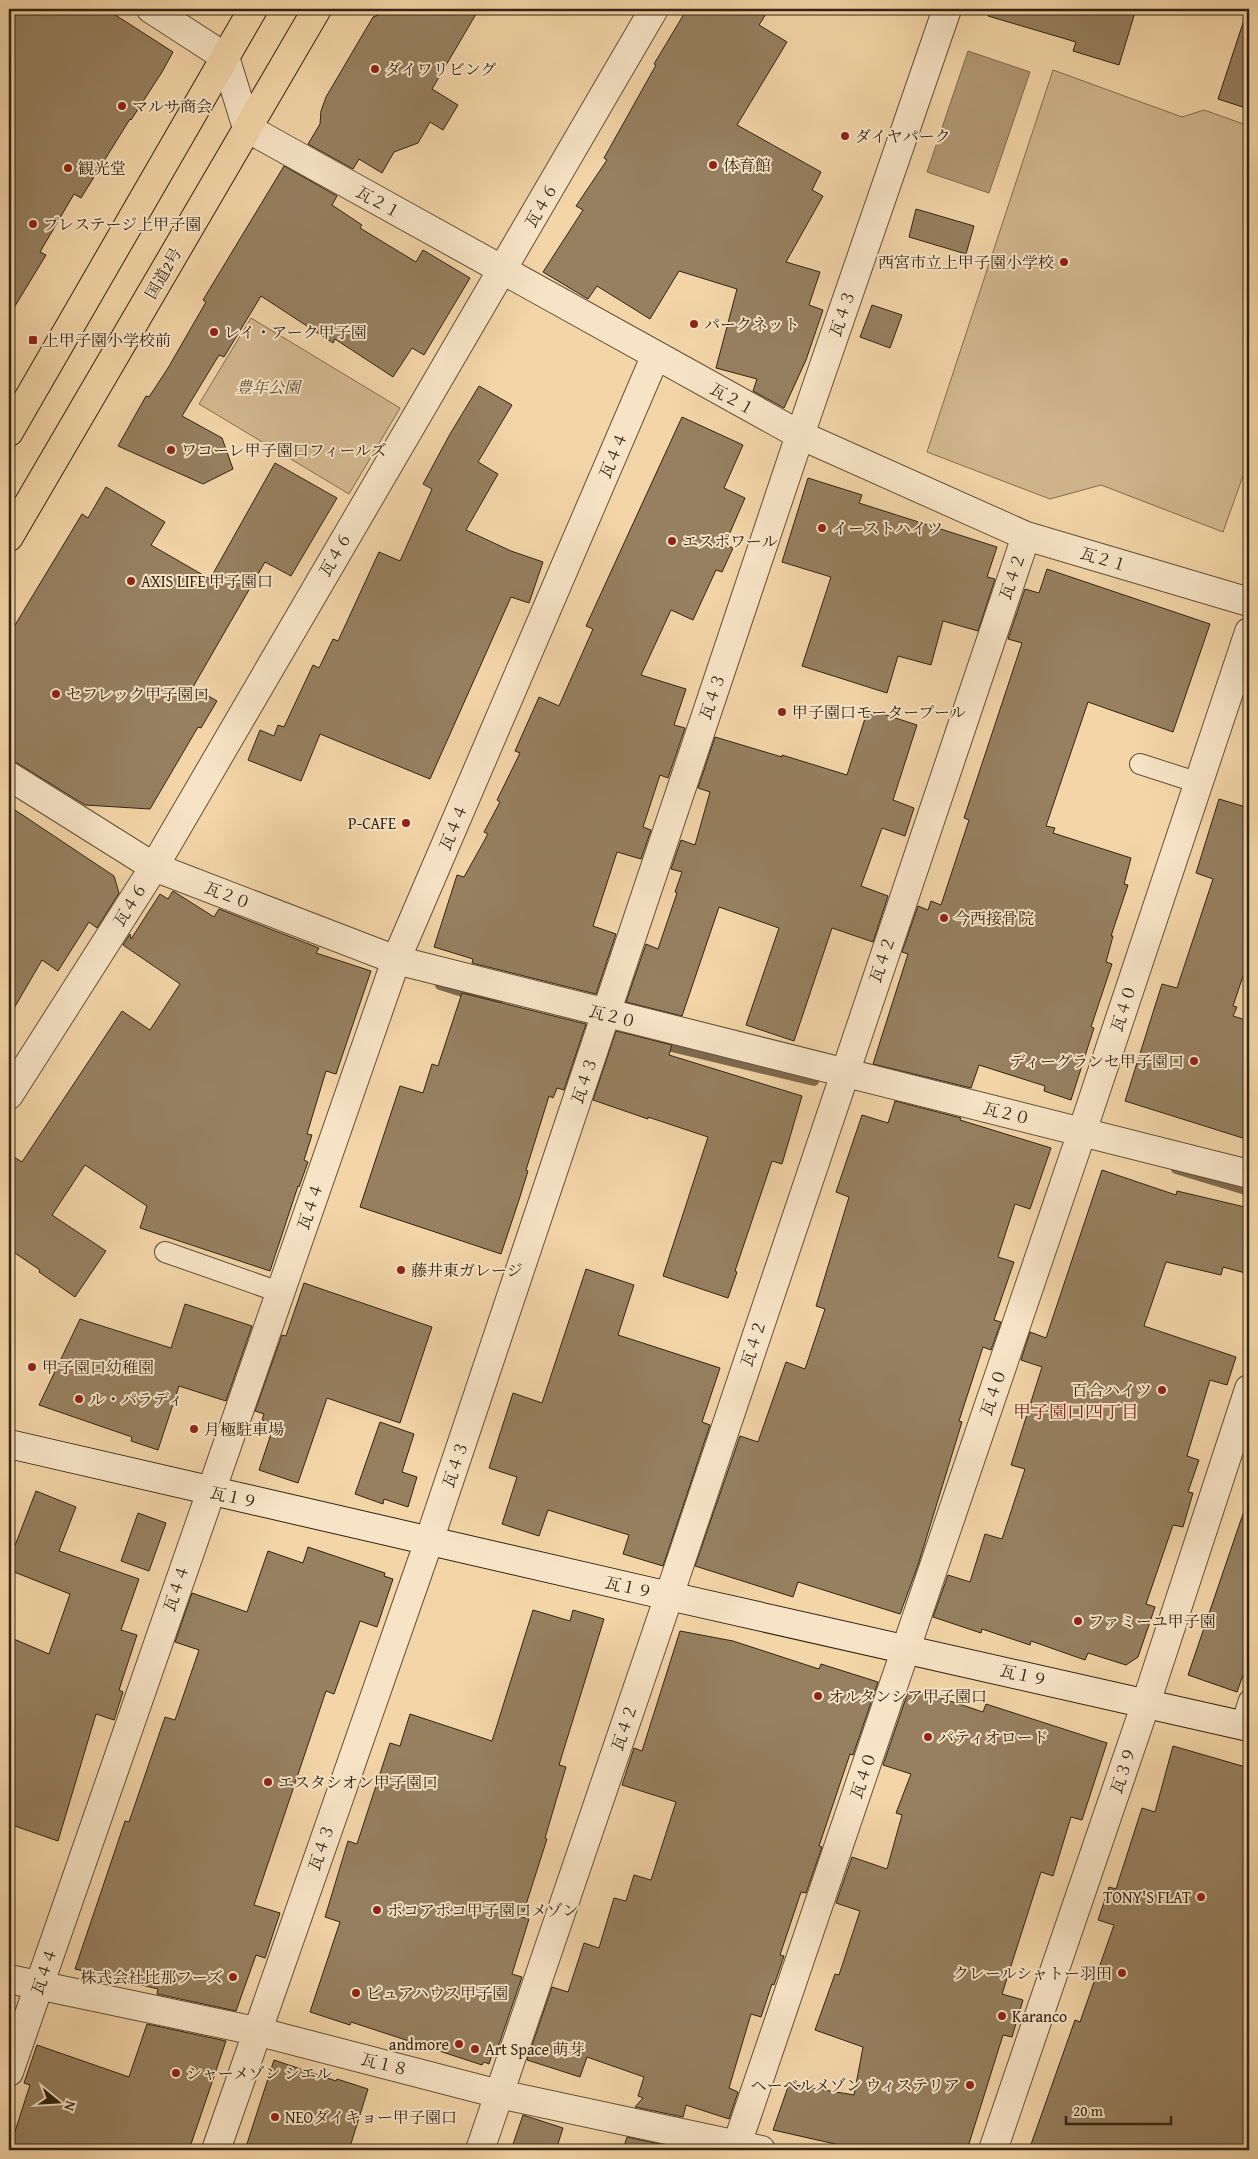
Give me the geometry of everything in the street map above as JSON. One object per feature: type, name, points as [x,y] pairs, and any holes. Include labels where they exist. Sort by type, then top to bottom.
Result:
[{"type":"highway","points":[[9,432],[253,9]]},
{"type":"highway","name":"国道2号","points":[[9,537],[317,9]]},
{"type":"street","points":[[151,9],[225,57],[247,128]]},
{"type":"street","name":"瓦４６","points":[[9,1095],[154,867],[654,9]]},
{"type":"street","name":"瓦４３","points":[[216,2150],[256,2031],[429,1541],[800,436],[947,9]]},
{"type":"street","name":"瓦２１","points":[[247,128],[800,436],[1026,536],[1249,602]]},
{"type":"street","name":"瓦４４","points":[[9,2072],[396,960],[655,356]]},
{"type":"street","name":"瓦４２","points":[[480,2150],[669,1596],[1026,536]]},
{"type":"street","name":"瓦４０","points":[[744,2148],[906,1649],[1082,1132],[1249,632]]},
{"type":"street","name":"瓦２０","points":[[9,776],[154,867],[396,960],[1249,1174]]},
{"type":"street","name":"瓦３９","points":[[993,2150],[1146,1703],[1249,1389]]},
{"type":"street","name":"瓦１９","points":[[9,1444],[669,1596],[1146,1703],[1247,1717]]},
{"type":"street","name":"瓦１８","points":[[9,1979],[256,2031],[499,2094],[744,2148]]},
{"type":"lane","points":[[1140,764],[1198,783]]},
{"type":"lane","points":[[165,1252],[279,1292]]},
{"type":"green space","name":"西宮市立上甲子園小学校","points":[[1053,70],[1182,117],[1204,110],[1249,126],[1249,459],[1223,532],[1101,485],[1050,499],[927,452]]},
{"type":"green space","name":"豊年公園","points":[[251,318],[400,408],[349,494],[199,404]]},
{"type":"shaded area","points":[[968,51],[1030,72],[989,193],[927,172]]},
{"type":"building","points":[[9,9],[106,9],[173,52],[81,198],[74,194],[40,252],[46,255],[9,316]]},
{"type":"building","points":[[394,9],[479,9],[432,89],[458,105],[443,130],[430,122],[418,143],[394,152],[382,173],[359,159],[353,169],[308,144],[320,124],[321,111],[326,97],[373,17]]},
{"type":"building","points":[[687,9],[769,9],[759,25],[787,42],[737,125],[821,172],[812,190],[823,196],[786,262],[820,272],[809,305],[823,310],[806,360],[784,408],[753,391],[757,379],[716,368],[737,289],[679,271],[650,319],[597,286],[588,299],[543,272],[583,210],[576,206],[607,160],[604,158],[656,65],[654,64]]},
{"type":"building","points":[[990,9],[1136,9],[1119,65],[1073,51],[1076,42],[988,16]]},
{"type":"building","points":[[1244,20],[1249,21],[1249,109],[1218,99]]},
{"type":"building","points":[[284,166],[337,196],[332,205],[362,225],[360,228],[416,262],[423,250],[470,278],[424,355],[412,348],[393,377],[335,339],[333,343],[261,296],[224,357],[219,355],[182,416],[222,438],[233,469],[203,484],[118,446],[146,396],[149,397],[168,368],[206,302],[203,300]]},
{"type":"building","points":[[916,209],[974,226],[966,254],[909,237]]},
{"type":"building","points":[[872,305],[902,315],[890,348],[860,337]]},
{"type":"building","points":[[479,386],[512,405],[478,462],[498,474],[466,530],[511,551],[543,562],[529,603],[511,597],[430,779],[320,734],[301,781],[248,760],[260,730],[274,736],[278,725],[284,727],[313,665],[319,668],[333,639],[338,641],[379,552],[400,561],[432,489],[423,484]]},
{"type":"building","points":[[682,417],[743,445],[724,488],[745,498],[725,544],[733,548],[722,572],[716,570],[693,620],[671,610],[641,675],[686,689],[674,725],[685,728],[668,778],[660,775],[643,827],[651,830],[641,859],[617,852],[593,926],[616,934],[596,994],[472,963],[473,959],[434,947],[457,875],[464,877],[488,834],[484,832],[500,802],[497,800],[520,753],[515,751],[539,697],[559,706],[593,629],[586,626]]},
{"type":"building","points":[[275,463],[337,498],[291,576],[265,562],[193,687],[217,701],[201,728],[198,727],[150,809],[85,805],[17,763],[9,761],[9,635],[82,514],[88,518],[106,487],[165,522],[151,545],[210,579]]},
{"type":"building","points":[[808,478],[862,495],[859,503],[997,547],[987,577],[995,579],[978,631],[943,621],[931,665],[898,656],[887,693],[802,666],[831,577],[782,562]]},
{"type":"building","points":[[1047,569],[1210,624],[1173,732],[1088,702],[1046,826],[1055,828],[1053,833],[1131,858],[1124,884],[1128,885],[1111,936],[1113,936],[1106,962],[1112,964],[1091,1027],[1094,1028],[1071,1100],[1044,1091],[1045,1086],[979,1065],[971,1088],[873,1064],[908,954],[902,952],[918,906],[928,910],[931,901],[941,905],[969,820],[964,818],[1022,643],[1008,639],[1025,589],[1039,593]]},
{"type":"building","points":[[868,709],[917,725],[893,800],[914,808],[905,836],[882,828],[861,886],[888,896],[873,942],[832,928],[794,1041],[746,1025],[779,928],[719,907],[682,1016],[626,1002],[646,944],[658,949],[682,872],[671,869],[681,840],[695,845],[710,792],[698,788],[715,737],[847,775]]},
{"type":"building","points":[[1219,799],[1249,808],[1249,958],[1233,1006],[1237,1007],[1233,1016],[1249,1021],[1249,1140],[1125,1101],[1162,984],[1177,988],[1213,879],[1196,873]]},
{"type":"building","points":[[9,806],[114,876],[119,893],[97,928],[89,922],[58,971],[42,960],[9,1017]]},
{"type":"building","points":[[173,891],[214,917],[219,909],[319,948],[316,953],[371,971],[336,1074],[326,1071],[307,1134],[312,1135],[304,1160],[308,1162],[298,1186],[270,1271],[140,1228],[147,1206],[85,1165],[52,1215],[106,1251],[75,1297],[9,1249],[9,1154],[22,1162],[122,1011],[150,1030],[180,984],[123,945],[130,934],[131,939],[160,894],[168,899]]},
{"type":"building","points":[[462,993],[586,1024],[564,1090],[557,1088],[553,1098],[549,1096],[526,1170],[528,1171],[501,1254],[360,1207],[400,1086],[423,1093],[432,1064],[438,1066]]},
{"type":"building","points":[[616,1031],[672,1045],[669,1055],[802,1096],[782,1164],[772,1161],[735,1271],[737,1272],[728,1298],[663,1276],[708,1137],[593,1100]]},
{"type":"building","points":[[895,1101],[961,1118],[960,1120],[1051,1148],[1030,1209],[1015,1204],[998,1257],[1014,1262],[994,1320],[1001,1322],[991,1350],[983,1347],[959,1421],[962,1422],[918,1565],[900,1614],[798,1582],[793,1597],[695,1566],[740,1436],[758,1442],[786,1362],[805,1369],[825,1309],[816,1306],[849,1197],[836,1192],[862,1115],[888,1123]]},
{"type":"building","points":[[1102,1170],[1176,1195],[1177,1191],[1249,1208],[1249,1274],[1223,1267],[1221,1275],[1166,1262],[1144,1326],[1236,1357],[1227,1385],[1210,1380],[1187,1456],[1199,1460],[1188,1492],[1193,1493],[1183,1527],[1173,1525],[1146,1604],[1155,1607],[1138,1657],[1126,1665],[1088,1653],[1085,1660],[1031,1641],[1030,1645],[982,1629],[981,1633],[933,1617],[948,1575],[970,1582],[985,1534],[1002,1539],[1025,1469],[1011,1465],[1042,1367],[1021,1360],[1030,1332],[1046,1338]]},
{"type":"building","points":[[586,1269],[634,1285],[618,1335],[720,1368],[702,1422],[710,1425],[663,1566],[623,1554],[629,1535],[548,1510],[539,1536],[502,1524],[517,1477],[489,1468],[513,1393],[542,1403]]},
{"type":"building","points":[[304,1283],[432,1327],[400,1423],[327,1398],[298,1483],[259,1470],[274,1425],[262,1420],[264,1414],[255,1411],[282,1335],[286,1336]]},
{"type":"building","points":[[185,1304],[252,1326],[226,1401],[179,1386],[158,1450],[131,1441],[132,1437],[39,1405],[80,1319],[171,1348]]},
{"type":"building","points":[[380,1422],[414,1434],[402,1472],[417,1477],[408,1507],[384,1499],[383,1504],[355,1494]]},
{"type":"building","points":[[36,1491],[76,1507],[59,1551],[139,1579],[121,1630],[137,1635],[119,1690],[123,1692],[114,1720],[96,1714],[58,1841],[9,1824],[9,1637],[49,1654],[70,1594],[9,1570],[9,1561]]},
{"type":"building","points":[[1245,1508],[1249,1509],[1249,1658],[1237,1692],[1188,1675]]},
{"type":"building","points":[[138,1513],[166,1523],[149,1571],[121,1561]]},
{"type":"building","points":[[308,1547],[385,1573],[384,1576],[393,1579],[377,1627],[360,1621],[334,1694],[326,1691],[254,1905],[280,1913],[265,1958],[256,1955],[236,2011],[157,1994],[158,1989],[75,1969],[125,1821],[129,1822],[165,1717],[175,1720],[199,1650],[175,1642],[192,1593],[247,1612],[268,1551],[303,1563]]},
{"type":"building","points":[[533,1610],[570,1621],[573,1610],[604,1619],[559,1765],[566,1767],[545,1838],[547,1839],[522,1917],[529,1919],[512,1974],[522,1977],[497,2050],[494,2049],[489,2064],[484,2062],[482,2065],[351,2022],[350,2025],[310,2012],[340,1922],[325,1917],[348,1841],[357,1844],[390,1743],[400,1746],[410,1714],[492,1741]]},
{"type":"building","points":[[680,1631],[733,1641],[819,1669],[821,1664],[878,1682],[853,1755],[850,1754],[819,1846],[822,1847],[806,1893],[801,1892],[780,1955],[784,1956],[774,1985],[772,1984],[761,2017],[751,2014],[729,2088],[738,2092],[729,2119],[686,2105],[683,2117],[635,2107],[643,2098],[638,2096],[644,2077],[587,2057],[580,2077],[527,2060],[552,1987],[568,1992],[584,1943],[599,1948],[614,1898],[626,1901],[634,1875],[651,1880],[676,1802],[622,1785],[634,1748],[642,1751]]},
{"type":"building","points":[[920,1691],[983,1712],[986,1704],[1107,1743],[1082,1820],[1071,1817],[1053,1876],[1041,1872],[1002,1994],[1023,2000],[1012,2037],[1003,2035],[967,2150],[862,2150],[773,2130],[789,2084],[854,2095],[863,2047],[815,2030],[835,1974],[839,1975],[860,1911],[836,1903],[852,1857],[887,1869],[902,1815],[896,1813],[911,1774],[883,1765],[908,1692],[919,1695]]},
{"type":"building","points":[[1173,1746],[1249,1768],[1249,2150],[1029,2150],[1075,2020],[1080,2022],[1114,1925],[1098,1920],[1109,1887],[1116,1889],[1142,1808],[1155,1812]]},
{"type":"building","points":[[147,2024],[226,2041],[189,2150],[9,2150],[30,2085],[24,2083],[37,2045],[129,2077]]},
{"type":"building","points":[[274,2060],[336,2081],[337,2079],[368,2089],[349,2150],[245,2150]]},
{"type":"building","points":[[523,2115],[563,2128],[556,2150],[511,2150]]},
{"type":"building","points":[[627,2137],[674,2147],[673,2150],[623,2150]]},
{"type":"waterway","points":[[440,985],[498,1003]]},
{"type":"waterway","points":[[659,1044],[814,1081]]},
{"type":"waterway","points":[[1176,1169],[1249,1191]]},
{"type":"place","name":"ダイワリビング","points":[[375,69]]},
{"type":"place","name":"マルサ商会","points":[[122,106]]},
{"type":"place","name":"ダイヤパーク","points":[[845,136]]},
{"type":"place","name":"体育館","points":[[713,165]]},
{"type":"place","name":"観光堂","points":[[68,168]]},
{"type":"place","name":"プレステージ上甲子園","points":[[33,224]]},
{"type":"place","name":"西宮市立上甲子園小学校","points":[[1064,262]]},
{"type":"place","name":"パークネット","points":[[694,324]]},
{"type":"place","name":"レイ・アーク甲子園","points":[[214,332]]},
{"type":"place","name":"上甲子園小学校前","points":[[33,340]]},
{"type":"place","name":"ワコーレ甲子園口フィールズ","points":[[171,450]]},
{"type":"place","name":"イーストハイツ","points":[[822,528]]},
{"type":"place","name":"エスポワール","points":[[672,541]]},
{"type":"place","name":"AXIS LIFE 甲子園口","points":[[131,581]]},
{"type":"place","name":"セフレック甲子園口","points":[[56,694]]},
{"type":"place","name":"甲子園口モータープール","points":[[782,712]]},
{"type":"place","name":"P-CAFE","points":[[406,823]]},
{"type":"place","name":"今西接骨院","points":[[944,918]]},
{"type":"place","name":"ディーグランセ甲子園口","points":[[1194,1061]]},
{"type":"place","name":"藤井東ガレージ","points":[[401,1270]]},
{"type":"place","name":"甲子園口幼稚園","points":[[32,1367]]},
{"type":"place","name":"百合ハイツ","points":[[1162,1390]]},
{"type":"place","name":"ル・パラディ","points":[[79,1399]]},
{"type":"place","name":"月極駐車場","points":[[194,1429]]},
{"type":"place","name":"ファミーユ甲子園","points":[[1078,1621]]},
{"type":"place","name":"オルタンシア甲子園口","points":[[818,1696]]},
{"type":"place","name":"パティオロード","points":[[928,1737]]},
{"type":"place","name":"エスタシオン甲子園口","points":[[268,1782]]},
{"type":"place","name":"TONY'S FLAT","points":[[1201,1897]]},
{"type":"place","name":"ポコアポコ甲子園口メゾン","points":[[377,1910]]},
{"type":"place","name":"クレールシャトー羽田","points":[[1122,1973]]},
{"type":"place","name":"株式会社比那フーズ","points":[[233,1977]]},
{"type":"place","name":"ピュアハウス甲子園","points":[[356,1993]]},
{"type":"place","name":"Karanco","points":[[1002,2016]]},
{"type":"place","name":"andmore","points":[[459,2044]]},
{"type":"place","name":"Art Space 萌芽","points":[[475,2049]]},
{"type":"place","name":"シャーメゾン シエル","points":[[176,2073]]},
{"type":"place","name":"ヘーベルメゾン ウィステリア","points":[[970,2085]]},
{"type":"place","name":"NEOダイキョー甲子園口","points":[[275,2117]]},
{"type":"district","name":"甲子園口四丁目","points":[[1076,1412]]}]
